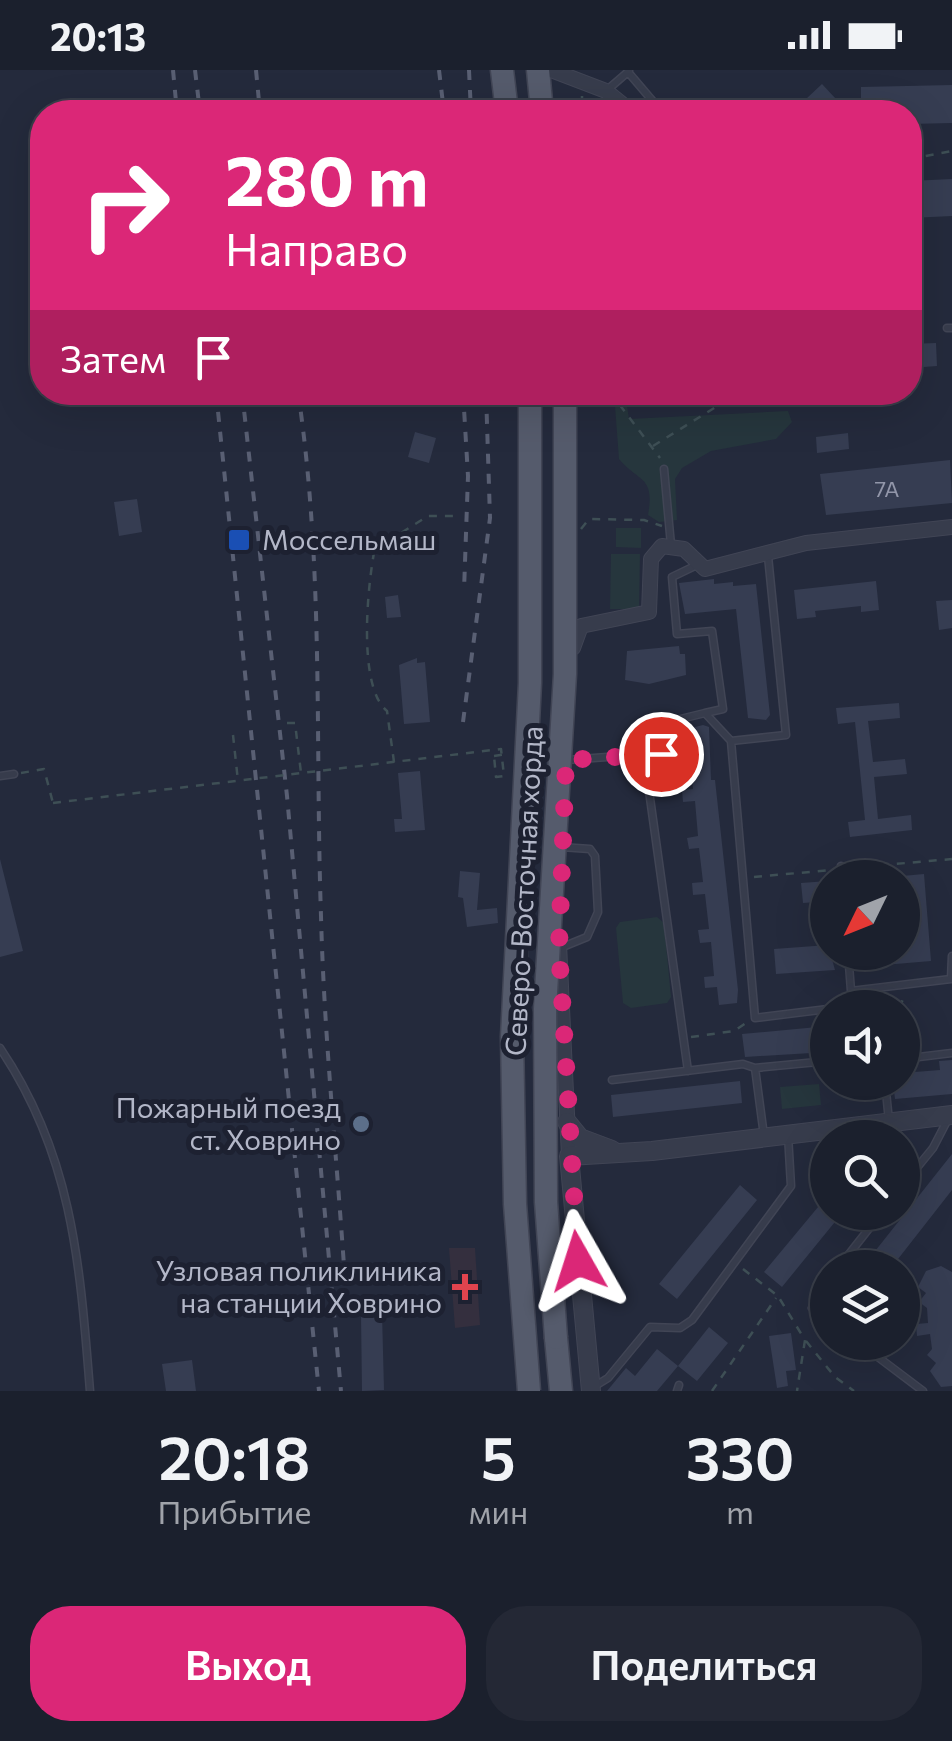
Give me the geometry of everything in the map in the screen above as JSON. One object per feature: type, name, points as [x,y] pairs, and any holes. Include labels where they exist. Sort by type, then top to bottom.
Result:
[{"type":"main road","points":[[502,70],[506,100]]},
{"type":"main road","points":[[538,70],[541,100]]},
{"type":"main road","name":"Северо-Восточная хорда","points":[[528,1391],[515,1204],[512,1037],[530,682],[530,405]]},
{"type":"main road","name":"Северо-Восточная хорда","points":[[561,1391],[546,1202],[545,1009],[565,674],[564,405]]},
{"type":"street","points":[[551,70],[606,91],[617,100]]},
{"type":"street","points":[[593,1390],[569,1156],[559,948],[561,846],[576,632],[586,624],[649,612],[652,558],[654,552],[671,544],[684,549],[705,569],[806,543],[952,527]]},
{"type":"street","points":[[907,1120],[951,1115]]},
{"type":"street","points":[[567,1122],[580,1138],[622,1153]]},
{"type":"street","points":[[569,1156],[810,1131]]},
{"type":"lane","points":[[606,91],[629,71],[652,100]]},
{"type":"lane","points":[[663,466],[671,544]]},
{"type":"lane","points":[[731,741],[786,735],[768,554]]},
{"type":"lane","points":[[566,762],[661,754],[668,722],[723,709],[712,631],[677,634],[672,577],[697,565]]},
{"type":"lane","points":[[704,712],[731,741],[755,1018],[810,1011]]},
{"type":"lane","points":[[644,756],[688,1071]]},
{"type":"lane","points":[[0,776],[18,773]]},
{"type":"lane","points":[[559,948],[586,937],[598,912],[595,856],[590,849],[561,846]]},
{"type":"lane","points":[[858,990],[951,979],[952,956]]},
{"type":"lane","points":[[0,1048],[34,1110],[72,1212],[90,1391]]},
{"type":"lane","points":[[920,1057],[952,1053]]},
{"type":"lane","points":[[612,1080],[743,1064],[755,1068],[810,1063]]},
{"type":"lane","points":[[755,1068],[764,1137]]},
{"type":"lane","points":[[920,1164],[951,1115]]},
{"type":"lane","points":[[593,1390],[608,1378],[650,1327],[680,1328],[692,1320],[790,1186],[788,1134]]},
{"type":"lane","points":[[852,1250],[868,1230]]},
{"type":"lane","points":[[882,1360],[922,1391]]},
{"type":"path","points":[[922,157],[952,151]]},
{"type":"path","points":[[620,405],[653,446],[663,466]]},
{"type":"path","points":[[653,446],[719,405]]},
{"type":"path","points":[[394,762],[387,711],[378,704],[371,684],[369,609],[377,538],[393,538],[428,516],[453,516]]},
{"type":"path","points":[[287,724],[295,723],[301,773]]},
{"type":"path","points":[[233,735],[238,781]]},
{"type":"path","points":[[18,773],[44,769],[54,803],[501,750],[504,776],[496,776],[494,756]]},
{"type":"path","points":[[905,990],[907,984]]},
{"type":"path","points":[[681,1039],[734,1031],[755,1018]]},
{"type":"path","points":[[734,1262],[778,1296],[834,1377],[854,1391]]},
{"type":"path","points":[[712,1391],[778,1296]]},
{"type":"path","points":[[797,1391],[805,1340]]},
{"type":"shaded area","points":[[615,405],[627,405],[629,419],[788,411],[792,422],[776,439],[711,451],[682,468],[675,479],[677,520],[659,522],[648,515],[647,486],[619,459]]},
{"type":"shaded area","points":[[616,528],[641,528],[641,548],[616,547]]},
{"type":"shaded area","points":[[611,554],[640,554],[639,609],[610,609]]},
{"type":"shaded area","points":[[657,917],[664,923],[671,997],[667,1003],[631,1008],[623,1003],[616,928],[620,922]]},
{"type":"shaded area","points":[[810,1085],[810,1100],[821,1100],[821,1105],[782,1109],[780,1087]]},
{"type":"shaded area","name":"Узловая поликлиника на станции Ховрино","points":[[449,1248],[475,1248],[480,1325],[455,1328]]},
{"type":"building","points":[[822,84],[836,99],[835,100],[805,100]]},
{"type":"building","points":[[952,85],[952,123],[922,124],[922,100],[861,100],[861,87]]},
{"type":"building","points":[[952,179],[952,216],[922,217],[922,180]]},
{"type":"building","points":[[936,343],[937,366],[922,367],[922,344]]},
{"type":"building","points":[[415,432],[436,438],[429,463],[408,457]]},
{"type":"building","points":[[848,433],[849,449],[817,453],[816,437]]},
{"type":"building","points":[[950,460],[952,503],[826,515],[820,474]]},
{"type":"building","points":[[137,499],[142,532],[119,536],[114,502]]},
{"type":"building","points":[[714,579],[714,584],[756,584],[770,715],[766,720],[748,718],[736,609],[685,614],[679,583]]},
{"type":"building","points":[[876,581],[879,610],[861,612],[861,606],[815,611],[816,617],[797,619],[794,590]]},
{"type":"building","points":[[398,595],[401,617],[387,618],[385,597]]},
{"type":"building","points":[[952,600],[952,628],[939,630],[936,601]]},
{"type":"building","points":[[679,646],[680,654],[685,654],[686,675],[649,684],[625,680],[627,651]]},
{"type":"building","points":[[417,658],[417,663],[425,662],[430,722],[404,724],[399,665]]},
{"type":"building","points":[[899,703],[900,718],[868,721],[873,762],[905,759],[907,774],[874,777],[878,819],[911,815],[912,830],[850,837],[848,822],[865,820],[855,722],[838,724],[836,708]]},
{"type":"building","points":[[709,727],[711,780],[715,780],[738,990],[737,1003],[719,1005],[717,987],[705,988],[704,977],[714,976],[711,942],[700,943],[698,930],[709,929],[705,894],[693,895],[692,883],[703,882],[699,848],[689,849],[687,838],[698,836],[695,801],[683,802],[682,790],[693,789],[690,759],[679,760],[678,748],[689,747],[687,729]]},
{"type":"building","points":[[420,771],[425,830],[395,832],[394,819],[402,819],[398,773]]},
{"type":"building","points":[[0,859],[23,951],[0,957]]},
{"type":"building","points":[[460,871],[480,873],[477,910],[497,908],[498,923],[467,927],[463,898],[458,897]]},
{"type":"building","points":[[920,874],[924,874],[931,961],[920,962]]},
{"type":"building","points":[[810,882],[810,902],[803,903],[801,883]]},
{"type":"building","points":[[810,946],[810,970],[835,970],[776,974],[774,949]]},
{"type":"building","points":[[810,1028],[810,1053],[745,1057],[742,1034]]},
{"type":"building","points":[[952,1060],[952,1094],[920,1097],[920,1072],[940,1070],[939,1061]]},
{"type":"building","points":[[740,1081],[742,1103],[613,1117],[611,1095]]},
{"type":"building","points":[[952,1154],[952,1190],[905,1250],[876,1250],[892,1230],[920,1230],[920,1194]]},
{"type":"building","points":[[740,1185],[757,1200],[677,1299],[659,1284]]},
{"type":"building","points":[[810,1217],[810,1230],[828,1230],[782,1287],[764,1272]]},
{"type":"building","points":[[941,1266],[952,1272],[952,1386],[941,1387],[930,1371],[936,1363],[927,1355],[932,1349],[930,1334],[920,1336],[920,1324],[928,1323],[927,1308],[920,1303],[926,1293],[920,1283],[926,1271]]},
{"type":"building","points":[[382,1313],[384,1390],[362,1391],[361,1315]]},
{"type":"building","points":[[709,1327],[728,1343],[697,1381],[678,1366]]},
{"type":"building","points":[[791,1333],[796,1370],[786,1371],[788,1386],[777,1388],[769,1336]]},
{"type":"building","points":[[657,1349],[678,1366],[657,1391],[607,1391],[626,1368],[635,1376]]},
{"type":"building","points":[[192,1360],[196,1391],[166,1391],[162,1364]]},
{"type":"railway","points":[[173,70],[176,100]]},
{"type":"railway","points":[[195,70],[199,100]]},
{"type":"railway","points":[[256,70],[259,100]]},
{"type":"railway","points":[[439,70],[443,100]]},
{"type":"railway","points":[[469,70],[470,100]]},
{"type":"railway","points":[[217,405],[319,1391]]},
{"type":"railway","points":[[243,405],[287,796],[341,1391]]},
{"type":"railway","points":[[300,405],[312,523],[323,960],[344,1266]]},
{"type":"railway","points":[[464,405],[468,476],[464,591]]},
{"type":"railway","points":[[463,722],[490,518],[486,405]]},
{"type":"place","name":"Моссельмаш","points":[[239,540]]},
{"type":"place","name":"Пожарный поезд ст. Ховрино","points":[[361,1124]]},
{"type":"place","name":"Узловая поликлиника на станции Ховрино","points":[[465,1287]]},
{"type":"route","points":[[578,1261],[559,948],[566,760],[661,754]]}]
